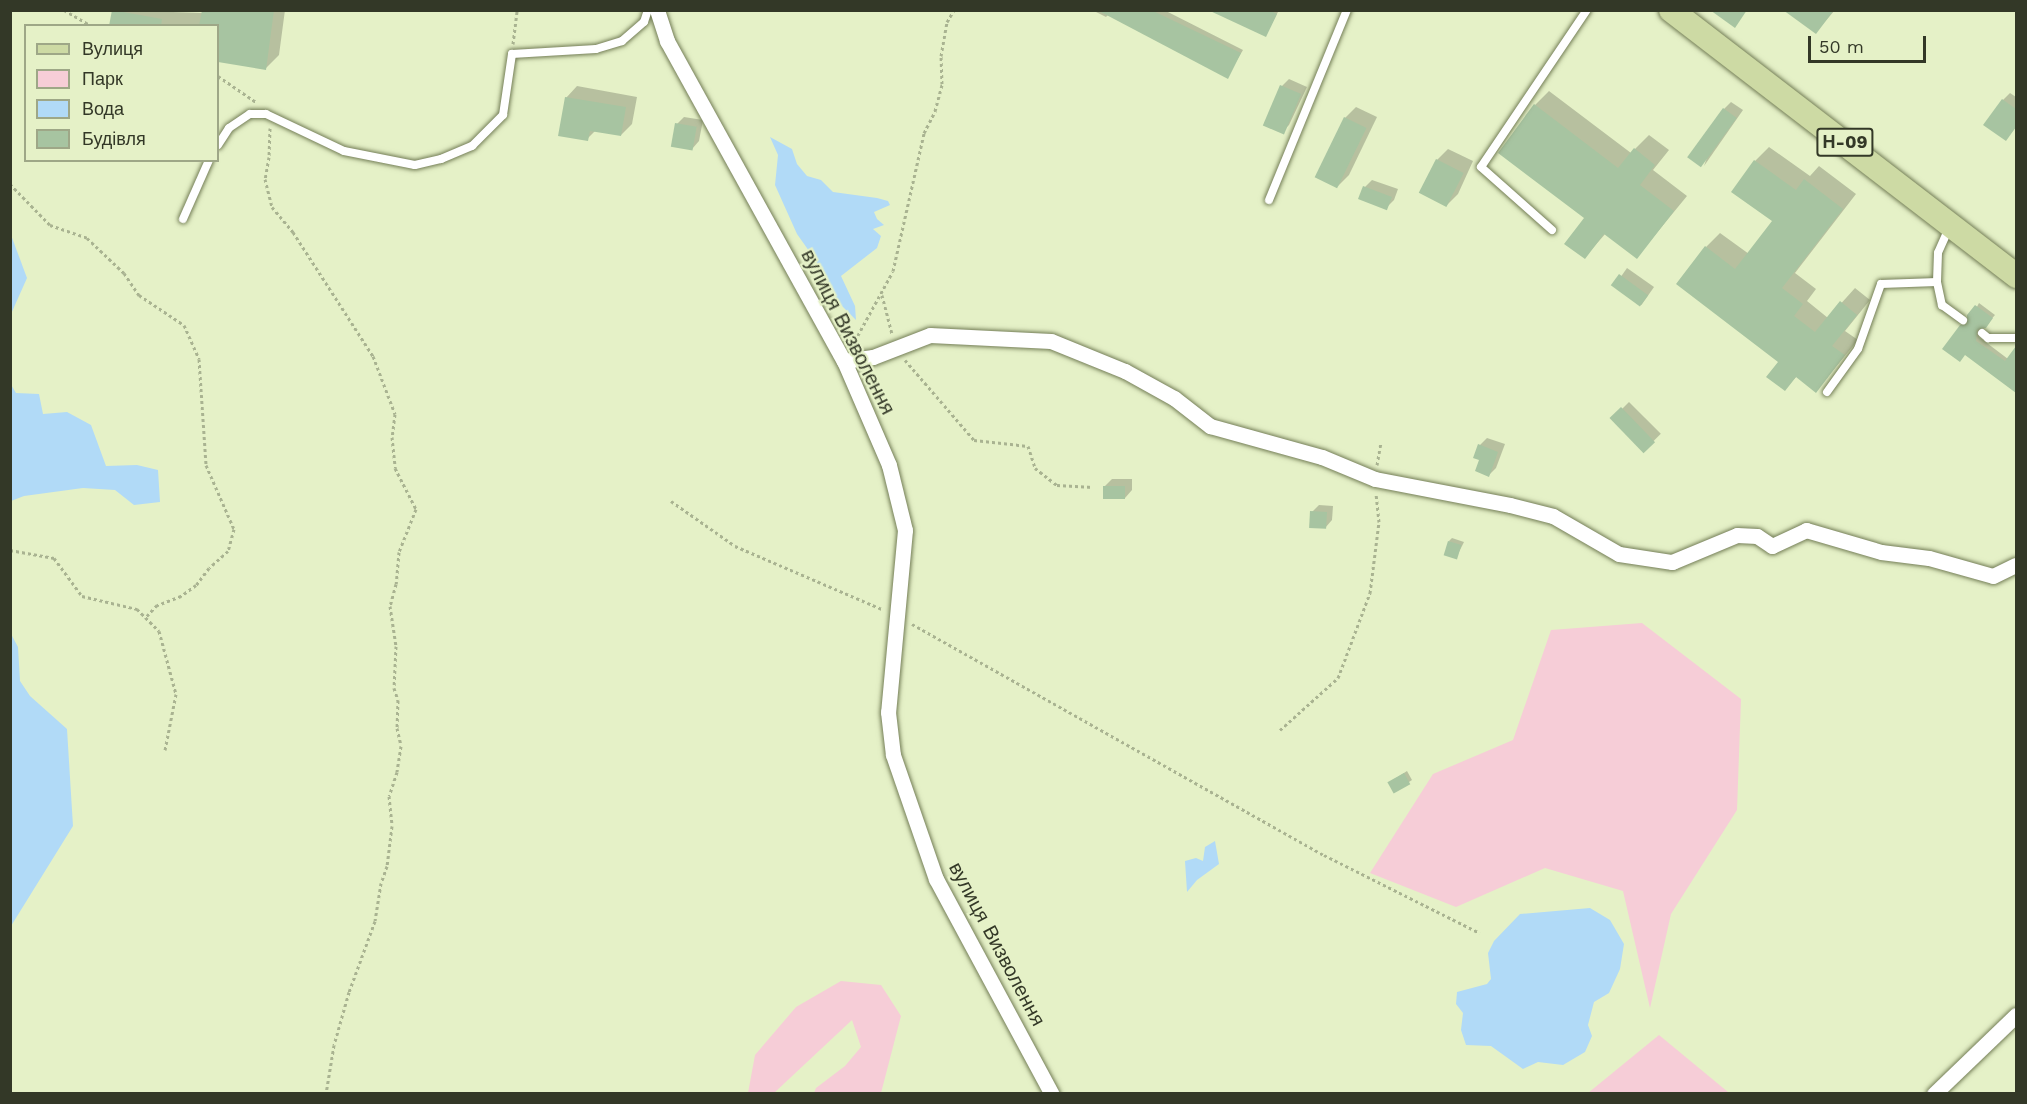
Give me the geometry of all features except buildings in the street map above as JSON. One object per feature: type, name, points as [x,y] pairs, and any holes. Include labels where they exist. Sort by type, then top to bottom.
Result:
[{"type":"main road","name":"Н-09","points":[[1671,10],[2016,276]]},
{"type":"street","name":"вулиця Визволення","points":[[657,10],[667,41],[844,361],[889,465],[905,530],[888,712],[893,755],[936,879],[1052,1094]]},
{"type":"street","points":[[844,361],[873,357],[930,335],[1051,341],[1125,371],[1174,398],[1210,426],[1322,457],[1375,479],[1510,505],[1553,516],[1619,554],[1672,562],[1737,535],[1757,536],[1772,546],[1806,530],[1881,552],[1929,558],[1993,576],[2016,565]]},
{"type":"street","points":[[1934,1094],[2016,1015]]},
{"type":"lane","points":[[219,143],[229,128],[250,114],[266,114],[344,151],[415,165],[441,159],[472,146],[503,115],[512,54],[596,49],[622,41],[644,22],[648,10]]},
{"type":"lane","points":[[1269,200],[1347,10]]},
{"type":"lane","points":[[1552,230],[1481,167],[1587,10]]},
{"type":"lane","points":[[183,219],[208,162]]},
{"type":"lane","points":[[1950,224],[1938,253],[1937,282],[1942,305],[1963,320]]},
{"type":"lane","points":[[1827,393],[1858,349],[1881,284],[1937,282]]},
{"type":"lane","points":[[1982,333],[1988,338],[2016,338]]},
{"type":"path","points":[[64,10],[88,24]]},
{"type":"path","points":[[512,54],[517,10]]},
{"type":"path","points":[[844,361],[894,271],[924,133],[935,111],[942,84],[941,56],[948,22],[954,10]]},
{"type":"path","points":[[219,77],[258,104],[266,114],[270,124],[270,157],[265,179],[272,207],[293,232],[373,356],[395,414],[392,437],[395,468],[416,509],[399,552],[396,584],[390,606],[396,646],[394,681],[401,746],[390,796],[392,826],[387,866],[381,883],[375,921],[363,949],[343,1013],[327,1077],[326,1094]]},
{"type":"path","points":[[10,184],[50,225],[87,238],[124,273],[139,295],[184,325],[199,359],[206,465],[234,529],[228,551],[209,568],[196,585],[181,596],[157,605],[145,618]]},
{"type":"path","points":[[882,295],[896,349],[974,440],[1028,446],[1035,468],[1057,485],[1093,488]]},
{"type":"path","points":[[1280,730],[1338,678],[1370,593],[1379,522],[1375,479],[1381,443]]},
{"type":"path","points":[[670,501],[735,546],[896,615],[1324,855],[1480,933]]},
{"type":"path","points":[[10,550],[54,558],[82,596],[137,609],[159,632],[176,694],[165,750]]},
{"type":"green space","points":[[1642,623],[1741,699],[1737,810],[1671,914],[1650,1008],[1623,891],[1545,868],[1456,907],[1370,873],[1433,774],[1513,740],[1551,630]]},
{"type":"green space","points":[[841,981],[881,985],[901,1016],[881,1093],[814,1093],[816,1088],[845,1066],[861,1047],[852,1020],[774,1093],[748,1093],[755,1055],[796,1007]]},
{"type":"green space","points":[[1659,1035],[1728,1092],[1588,1093]]},
{"type":"water","points":[[770,137],[792,149],[797,164],[807,176],[821,180],[833,192],[877,198],[888,201],[890,205],[874,212],[877,219],[884,225],[873,229],[881,236],[877,248],[841,276],[855,306],[856,320],[837,301],[814,258],[797,234],[775,185],[778,155]]},
{"type":"water","points":[[10,235],[27,278],[11,314]]},
{"type":"water","points":[[10,383],[16,393],[39,394],[43,414],[67,412],[91,425],[106,466],[137,465],[158,470],[160,502],[134,505],[115,490],[83,488],[24,496],[11,501]]},
{"type":"water","points":[[11,634],[18,647],[20,681],[30,696],[67,729],[73,826],[11,926]]},
{"type":"water","points":[[1215,841],[1219,864],[1197,880],[1187,892],[1185,861],[1196,858],[1203,861],[1205,847]]},
{"type":"water","points":[[1590,908],[1610,920],[1624,944],[1620,969],[1609,993],[1594,1002],[1588,1025],[1592,1036],[1585,1052],[1563,1065],[1538,1062],[1523,1069],[1491,1046],[1466,1045],[1461,1030],[1463,1013],[1456,1004],[1457,992],[1487,984],[1491,979],[1488,953],[1494,941],[1520,914]]}]
